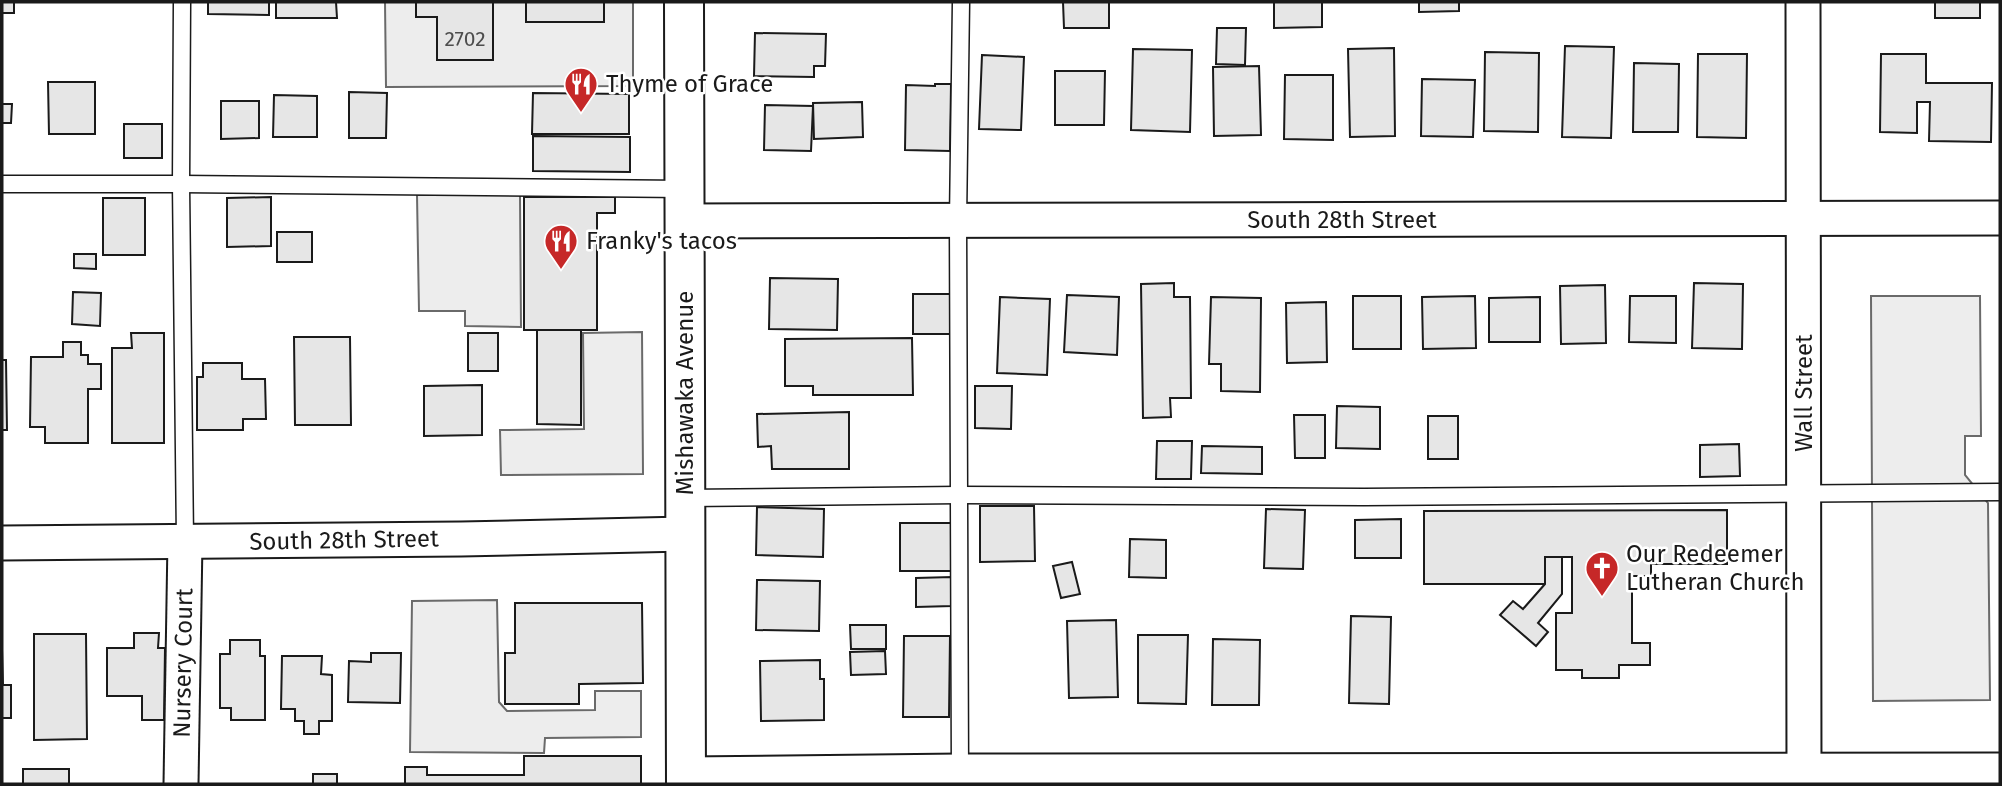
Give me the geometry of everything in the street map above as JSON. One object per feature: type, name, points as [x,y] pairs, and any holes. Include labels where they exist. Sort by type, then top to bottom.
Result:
[{"type":"main road","name":"Mishawaka Avenue","points":[[684,2],[686,779]]},
{"type":"street","name":"Wall Street","points":[[1803,2],[1804,778]]},
{"type":"street","name":"South 28th Street","points":[[684,205],[958,221],[2000,218]]},
{"type":"street","name":"South 28th Street","points":[[2,543],[185,541],[685,516]]},
{"type":"street","name":"Nursery Court","points":[[181,784],[185,541]]},
{"type":"street","points":[[686,779],[1804,778],[2000,770]]},
{"type":"lane","points":[[182,2],[185,541]]},
{"type":"lane","points":[[960,778],[958,221],[961,2]]},
{"type":"lane","points":[[2,184],[181,184],[684,205]]},
{"type":"lane","points":[[685,516],[959,495],[1377,497],[2000,492]]},
{"type":"shaded area","points":[[385,2],[416,2],[417,17],[437,17],[437,60],[493,60],[493,2],[633,2],[633,86],[386,87]]},
{"type":"shaded area","points":[[417,195],[520,195],[521,327],[465,326],[465,311],[419,311]]},
{"type":"shaded area","points":[[1871,296],[1980,296],[1981,436],[1965,436],[1965,475],[1988,503],[1990,700],[1873,701]]},
{"type":"shaded area","points":[[642,332],[643,474],[501,475],[500,430],[584,429],[583,333]]},
{"type":"shaded area","points":[[497,600],[499,702],[507,711],[595,710],[595,691],[641,691],[641,737],[545,738],[544,753],[410,752],[412,601]]},
{"type":"building","points":[[2,2],[14,2],[14,13],[2,13]]},
{"type":"building","points":[[208,2],[269,2],[269,15],[208,14]]},
{"type":"building","points":[[276,2],[336,2],[337,18],[276,18]]},
{"type":"building","points":[[416,2],[493,2],[493,60],[437,60],[437,17],[416,17]]},
{"type":"building","points":[[526,2],[604,2],[604,22],[526,22]]},
{"type":"building","points":[[1063,2],[1109,2],[1109,28],[1064,28]]},
{"type":"building","points":[[1274,2],[1322,2],[1322,27],[1274,28]]},
{"type":"building","points":[[1419,2],[1459,2],[1459,11],[1419,12]]},
{"type":"building","points":[[1935,2],[1980,2],[1980,18],[1935,18]]},
{"type":"building","points":[[1217,28],[1246,28],[1245,65],[1216,64]]},
{"type":"building","points":[[755,33],[826,34],[825,66],[814,66],[814,77],[754,76]]},
{"type":"building","points":[[1565,46],[1614,47],[1611,138],[1562,137]]},
{"type":"building","points":[[1394,48],[1395,136],[1350,137],[1348,49]]},
{"type":"building","points":[[1133,49],[1192,50],[1190,132],[1131,130]]},
{"type":"building","points":[[1485,52],[1539,53],[1538,132],[1484,131]]},
{"type":"building","points":[[1698,54],[1747,54],[1746,138],[1697,137]]},
{"type":"building","points":[[1881,54],[1926,54],[1926,83],[1992,83],[1991,142],[1929,141],[1930,102],[1917,102],[1917,133],[1880,132]]},
{"type":"building","points":[[982,55],[1024,57],[1021,130],[979,129]]},
{"type":"building","points":[[1634,63],[1679,64],[1678,132],[1633,132]]},
{"type":"building","points":[[1259,66],[1261,135],[1214,136],[1213,67]]},
{"type":"building","points":[[1055,71],[1105,71],[1104,125],[1055,125]]},
{"type":"building","points":[[1285,75],[1333,75],[1333,140],[1284,139]]},
{"type":"building","points":[[1422,79],[1475,80],[1473,137],[1421,136]]},
{"type":"building","points":[[48,82],[95,82],[95,134],[49,134]]},
{"type":"building","points":[[951,84],[950,151],[905,150],[906,85]]},
{"type":"building","points":[[349,92],[387,93],[386,138],[349,138]]},
{"type":"building","name":"Thyme of Grace","points":[[533,93],[629,94],[629,134],[532,134]]},
{"type":"building","points":[[274,95],[317,96],[317,137],[273,137]]},
{"type":"building","points":[[221,101],[259,101],[259,138],[221,139]]},
{"type":"building","points":[[862,102],[863,137],[814,139],[813,103]]},
{"type":"building","points":[[2,104],[12,104],[11,123],[2,123]]},
{"type":"building","points":[[765,105],[813,106],[811,151],[764,150]]},
{"type":"building","points":[[124,124],[162,124],[162,158],[124,158]]},
{"type":"building","points":[[533,136],[630,137],[630,172],[533,171]]},
{"type":"building","points":[[271,197],[271,246],[227,247],[227,198]]},
{"type":"building","name":"Franky's tacos","points":[[524,197],[615,197],[615,213],[597,213],[597,330],[524,330]]},
{"type":"building","points":[[103,198],[145,198],[145,255],[103,255]]},
{"type":"building","points":[[277,232],[312,232],[312,262],[277,262]]},
{"type":"building","points":[[74,254],[96,254],[96,269],[74,268]]},
{"type":"building","points":[[770,278],[838,279],[837,330],[769,329]]},
{"type":"building","points":[[1174,283],[1174,297],[1190,297],[1191,398],[1170,398],[1171,417],[1143,418],[1141,284]]},
{"type":"building","points":[[1694,283],[1743,284],[1742,349],[1692,348]]},
{"type":"building","points":[[1605,285],[1606,343],[1561,344],[1560,286]]},
{"type":"building","points":[[73,292],[101,293],[100,326],[72,324]]},
{"type":"building","points":[[913,294],[953,294],[953,334],[913,334]]},
{"type":"building","points":[[1067,295],[1119,297],[1117,355],[1064,352]]},
{"type":"building","points":[[1353,296],[1401,296],[1401,349],[1353,349]]},
{"type":"building","points":[[1475,296],[1476,348],[1423,349],[1422,297]]},
{"type":"building","points":[[1630,296],[1676,296],[1676,343],[1629,342]]},
{"type":"building","points":[[1000,297],[1050,299],[1047,375],[997,373]]},
{"type":"building","points":[[1211,297],[1261,298],[1260,392],[1221,391],[1221,364],[1209,364]]},
{"type":"building","points":[[1540,297],[1540,342],[1489,342],[1489,298]]},
{"type":"building","points":[[1326,302],[1327,362],[1287,363],[1286,303]]},
{"type":"building","points":[[537,330],[581,330],[581,425],[537,424]]},
{"type":"building","points":[[131,333],[164,333],[164,443],[112,443],[112,348],[132,348]]},
{"type":"building","points":[[468,333],[498,333],[498,371],[468,371]]},
{"type":"building","points":[[294,337],[350,337],[351,425],[295,425]]},
{"type":"building","points":[[912,338],[913,395],[813,395],[813,386],[785,386],[785,339]]},
{"type":"building","points":[[63,342],[81,342],[81,355],[88,355],[88,364],[101,364],[101,389],[88,389],[88,443],[45,443],[45,427],[30,427],[31,357],[63,357]]},
{"type":"building","points":[[2,360],[6,360],[7,430],[2,430]]},
{"type":"building","points":[[203,363],[242,363],[242,379],[265,379],[266,419],[243,419],[243,430],[197,430],[197,377],[203,377]]},
{"type":"building","points":[[482,385],[482,435],[424,436],[424,386]]},
{"type":"building","points":[[975,386],[1012,386],[1011,429],[975,428]]},
{"type":"building","points":[[1337,406],[1380,407],[1380,449],[1336,448]]},
{"type":"building","points":[[849,412],[849,469],[772,469],[771,446],[758,447],[757,414]]},
{"type":"building","points":[[1294,415],[1325,415],[1325,458],[1295,458]]},
{"type":"building","points":[[1428,416],[1458,416],[1458,459],[1428,459]]},
{"type":"building","points":[[1157,441],[1192,441],[1191,479],[1156,479]]},
{"type":"building","points":[[1739,444],[1740,476],[1700,477],[1700,445]]},
{"type":"building","points":[[1202,446],[1262,447],[1262,474],[1201,473]]},
{"type":"building","points":[[980,506],[1034,506],[1035,561],[980,562]]},
{"type":"building","points":[[757,507],[824,509],[823,557],[756,555]]},
{"type":"building","points":[[1266,509],[1305,510],[1303,569],[1264,568]]},
{"type":"building","name":"Our Redeemer Lutheran Church","points":[[1727,510],[1727,564],[1651,564],[1651,576],[1632,576],[1632,643],[1650,643],[1650,665],[1619,665],[1619,678],[1582,678],[1582,670],[1556,670],[1556,613],[1572,613],[1572,557],[1545,557],[1545,584],[1424,584],[1424,511]]},
{"type":"building","points":[[1401,519],[1401,558],[1355,558],[1355,520]]},
{"type":"building","points":[[900,523],[953,523],[952,571],[900,571]]},
{"type":"building","points":[[1130,539],[1166,540],[1166,578],[1129,577]]},
{"type":"building","points":[[1545,557],[1562,557],[1562,594],[1538,623],[1548,632],[1536,646],[1500,615],[1513,601],[1523,609],[1545,584]]},
{"type":"building","points":[[1072,562],[1080,594],[1061,598],[1053,566]]},
{"type":"building","points":[[952,577],[952,606],[916,607],[916,578]]},
{"type":"building","points":[[757,580],[820,581],[819,631],[756,630]]},
{"type":"building","points":[[515,603],[642,603],[643,683],[579,684],[579,704],[505,704],[505,653],[515,653]]},
{"type":"building","points":[[1351,616],[1391,617],[1389,704],[1349,703]]},
{"type":"building","points":[[1116,620],[1118,697],[1069,698],[1067,621]]},
{"type":"building","points":[[850,625],[886,625],[886,649],[851,649]]},
{"type":"building","points":[[134,633],[159,633],[158,648],[165,648],[164,720],[142,720],[142,696],[107,696],[107,648],[134,648]]},
{"type":"building","points":[[34,634],[86,634],[87,739],[34,740]]},
{"type":"building","points":[[1138,635],[1188,635],[1186,704],[1138,703]]},
{"type":"building","points":[[904,636],[950,636],[949,717],[903,717]]},
{"type":"building","points":[[1213,639],[1260,640],[1259,705],[1212,705]]},
{"type":"building","points":[[230,640],[260,640],[260,656],[265,656],[265,720],[231,720],[231,708],[220,708],[220,654],[230,654]]},
{"type":"building","points":[[2,650],[3,685],[11,685],[11,718],[2,718]]},
{"type":"building","points":[[885,651],[886,674],[851,675],[850,652]]},
{"type":"building","points":[[371,653],[401,653],[400,703],[348,702],[349,661],[371,662]]},
{"type":"building","points":[[282,656],[322,656],[321,674],[332,675],[332,721],[319,721],[319,734],[304,734],[304,721],[295,721],[295,709],[281,709]]},
{"type":"building","points":[[820,660],[820,679],[824,679],[824,720],[761,721],[760,661]]},
{"type":"building","points":[[524,756],[641,756],[641,784],[405,784],[405,767],[427,767],[427,775],[524,775]]},
{"type":"building","points":[[23,769],[69,769],[69,784],[23,784]]},
{"type":"building","points":[[313,774],[337,774],[337,784],[313,784]]},
{"type":"place","name":"Thyme of Grace","points":[[581,114]]},
{"type":"place","name":"Franky's tacos","points":[[561,271]]},
{"type":"place","name":"Our Redeemer Lutheran Church","points":[[1602,598]]}]
